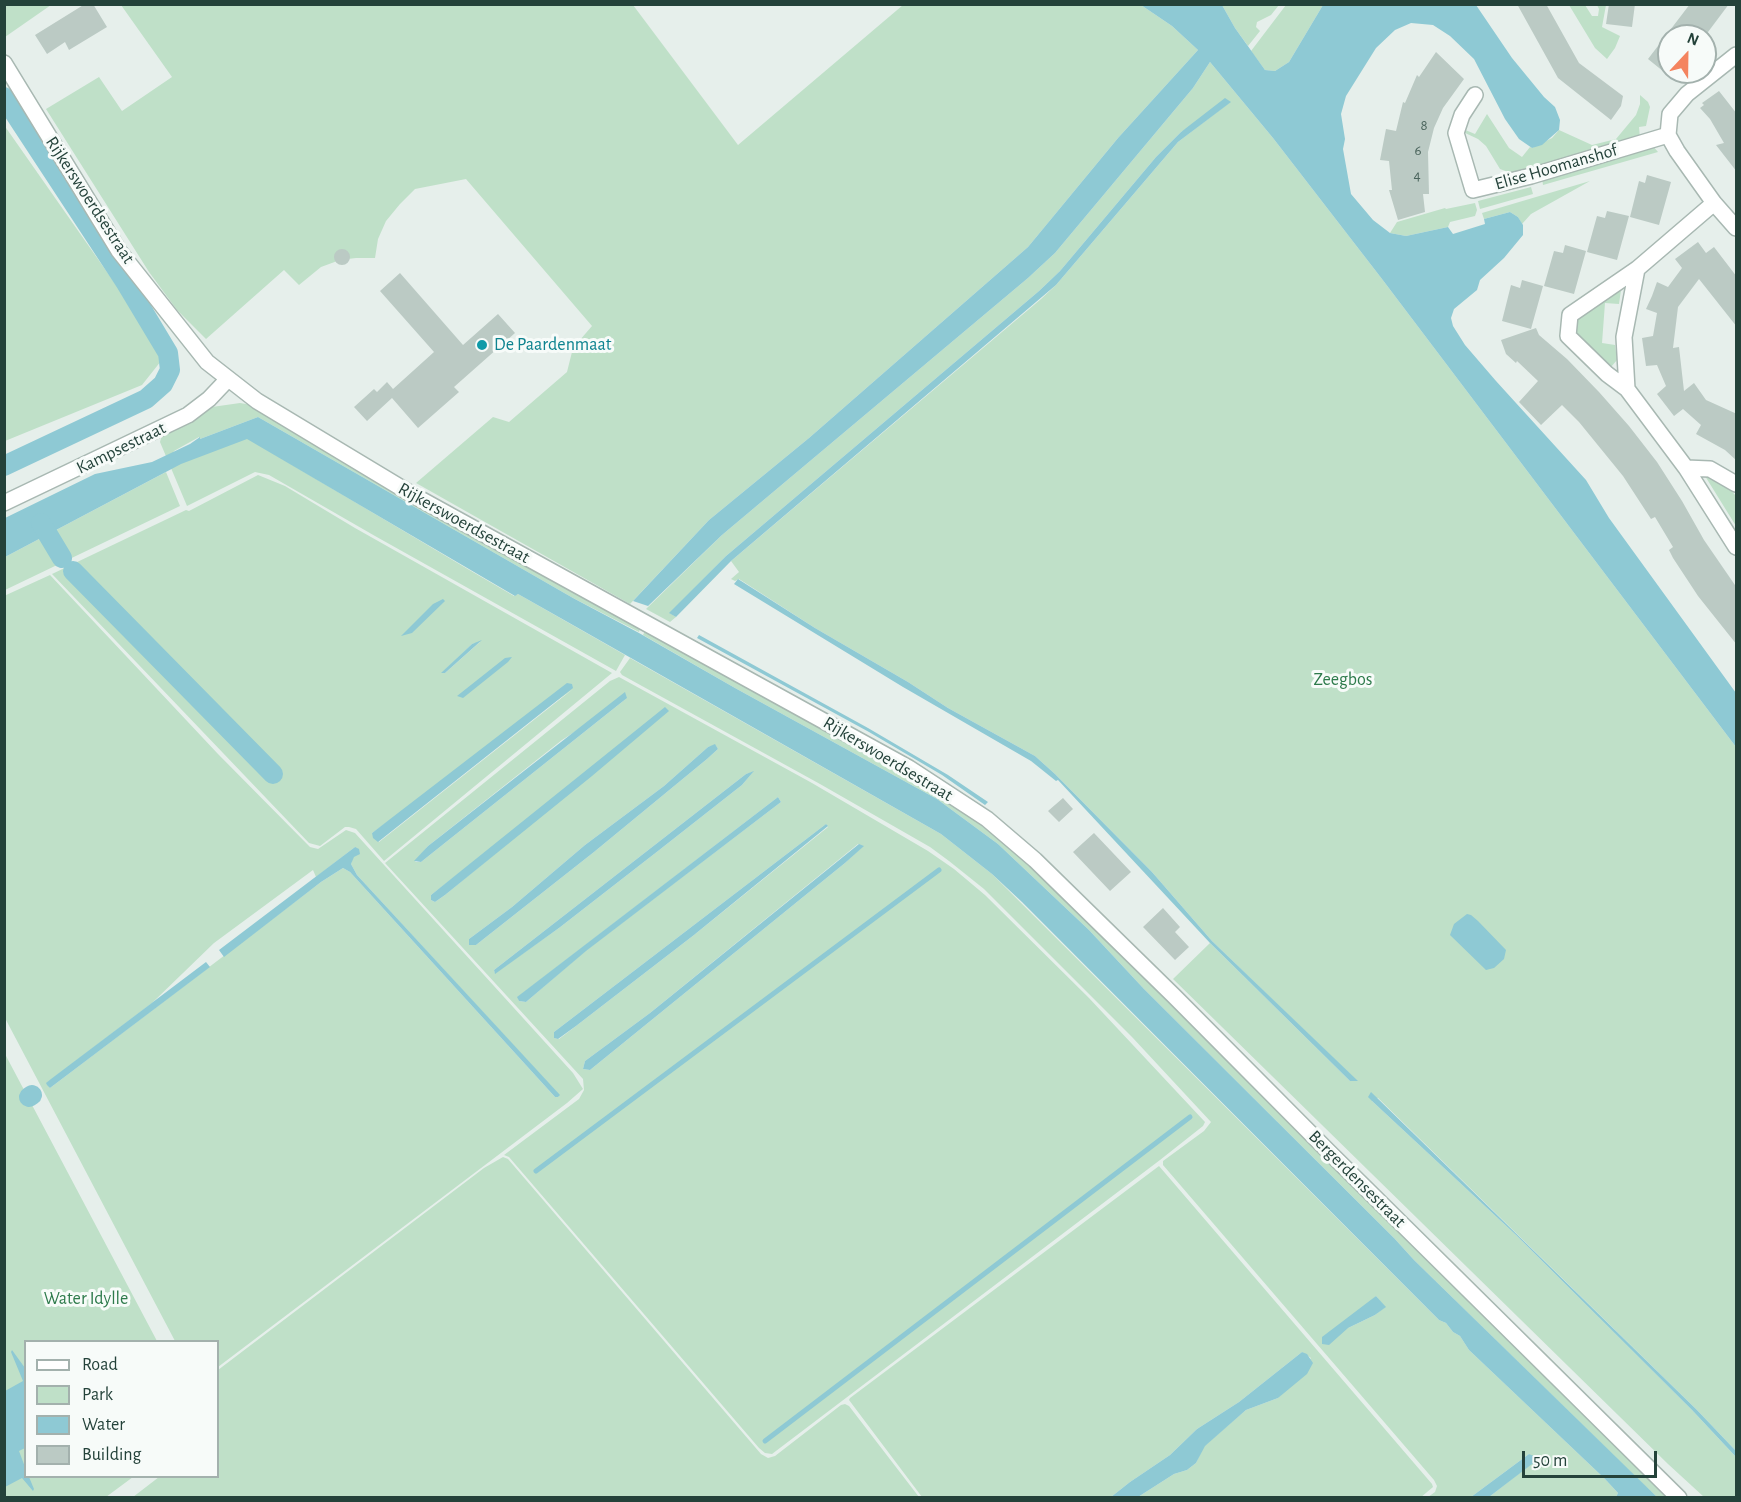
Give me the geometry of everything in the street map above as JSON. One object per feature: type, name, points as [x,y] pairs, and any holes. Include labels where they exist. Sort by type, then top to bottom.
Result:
[{"type":"street","points":[[1737,55],[1687,94],[1670,114],[1668,135],[1714,203],[1737,228]]},
{"type":"street","name":"Rijkerswoerdsestraat","points":[[4,63],[119,250],[207,362],[228,379],[257,401],[413,495],[909,768],[987,819],[1035,860]]},
{"type":"street","name":"Elise Hoomanshof","points":[[1475,95],[1462,115],[1456,133],[1473,190],[1530,176],[1668,135]]},
{"type":"street","points":[[1714,203],[1637,268],[1570,315],[1568,336],[1607,374],[1627,389],[1686,468],[1737,548]]},
{"type":"street","points":[[1627,389],[1624,337],[1637,268]]},
{"type":"street","name":"Kampsestraat","points":[[4,503],[188,415],[209,399],[228,379]]},
{"type":"street","points":[[1686,468],[1710,469],[1737,484]]},
{"type":"street","name":"Bergerdensestraat","points":[[1035,860],[1679,1497]]},
{"type":"green space","points":[[5,4],[51,4],[51,5],[5,37]]},
{"type":"green space","points":[[121,5],[633,5],[738,145],[903,5],[1141,5],[1172,26],[1198,50],[1118,138],[1028,247],[809,438],[709,520],[630,604],[416,483],[493,417],[509,422],[567,372],[573,348],[592,326],[466,179],[415,189],[386,221],[378,239],[375,258],[340,260],[321,267],[299,285],[284,270],[206,339],[177,310],[149,272],[46,109],[99,77],[122,111],[172,77]]},
{"type":"green space","points":[[1222,5],[1279,5],[1271,15],[1257,22],[1256,27],[1260,31],[1248,46]]},
{"type":"green space","points":[[1286,5],[1323,5],[1289,62],[1275,71],[1265,70],[1251,51]]},
{"type":"green space","points":[[1569,5],[1585,5],[1592,16],[1598,16],[1597,5],[1606,5],[1602,27],[1620,36],[1607,59],[1595,48]]},
{"type":"green space","name":"Zeegbos","points":[[1210,62],[1273,138],[1382,279],[1736,747],[1736,1451],[1697,1410],[1378,1098],[1372,1101],[1516,1235],[1692,1410],[1736,1457],[1736,1497],[1704,1497],[1668,1464],[1173,979],[1210,943],[1350,1081],[1357,1081],[1212,941],[1152,872],[1055,774],[1035,756],[948,708],[739,579],[735,581],[731,579],[739,572],[731,561],[1041,299],[1056,285],[1178,142],[1230,102],[1181,132],[1156,157],[1060,271],[726,556],[670,613],[676,617],[670,622],[646,609],[722,535],[1055,253],[1193,88]]},
{"type":"green space","points":[[1640,95],[1650,107],[1646,126],[1639,127],[1640,138],[1520,174],[1500,169],[1486,146],[1478,139],[1463,132],[1463,129],[1475,134],[1487,114],[1509,148],[1522,157],[1530,147],[1552,138],[1559,130],[1592,145],[1616,139],[1636,115]]},
{"type":"green space","points":[[4,125],[149,332],[161,361],[142,385],[5,441]]},
{"type":"green space","points":[[1653,146],[1658,152],[1543,185],[1542,178]]},
{"type":"green space","points":[[1590,181],[1531,214],[1522,224],[1518,217],[1510,212],[1484,219],[1482,213]]},
{"type":"green space","points":[[1531,187],[1533,194],[1480,209],[1478,201]]},
{"type":"green space","points":[[1475,203],[1477,210],[1475,216],[1450,222],[1448,227],[1406,236],[1390,233],[1397,222],[1445,208]]},
{"type":"green space","points":[[1620,287],[1619,304],[1605,303],[1602,343],[1615,345],[1617,360],[1611,367],[1575,335],[1571,323]]},
{"type":"green space","points":[[240,403],[252,405],[640,629],[639,632],[573,598],[258,417],[200,439],[199,437],[174,451],[172,455],[247,438],[514,596],[518,594],[625,655],[616,671],[269,475],[255,472],[187,506],[160,442],[162,435],[212,407]]},
{"type":"green space","points":[[166,472],[180,506],[5,590],[5,557]]},
{"type":"green space","points":[[258,475],[285,486],[612,673],[384,861],[356,829],[349,827],[345,827],[320,846],[309,843],[52,574],[186,510],[189,511]],"holes":[[[73,571],[81,573],[275,774],[271,777],[73,577]],[[480,642],[445,673],[442,673],[472,644]],[[573,689],[379,842],[372,833]]]},
{"type":"green space","points":[[1705,476],[1718,476],[1736,496],[1736,526]]},
{"type":"green space","points":[[50,575],[218,754],[310,847],[318,849],[346,830],[355,833],[573,1073],[583,1089],[219,1366],[219,1340],[174,1340],[5,1018],[4,596]],"holes":[[[355,847],[351,864],[357,875],[559,1095],[558,1097],[555,1097],[350,872],[343,868],[321,882],[50,1088],[47,1083],[152,1003],[214,943],[313,870],[316,877]]]},
{"type":"green space","points":[[645,631],[936,793],[1019,855],[1447,1280],[1670,1497],[1657,1497],[1643,1484],[1414,1260],[1144,989],[1089,930],[998,844],[937,799],[735,688],[643,635]]},
{"type":"green space","points":[[630,658],[941,834],[992,874],[1439,1320],[1446,1323],[1453,1332],[1460,1336],[1469,1350],[1605,1479],[1618,1493],[1616,1497],[1489,1497],[1535,1461],[1529,1454],[1471,1497],[1428,1497],[1435,1492],[1437,1486],[1434,1480],[1163,1165],[1163,1161],[1204,1131],[1211,1122],[1132,1037],[984,889],[930,847],[620,672]],"holes":[[[1376,1296],[1385,1307],[1375,1315],[1348,1328]]]},
{"type":"green space","points":[[619,677],[812,783],[928,851],[954,869],[985,895],[1089,998],[1205,1122],[1160,1160],[772,1454],[765,1453],[759,1448],[509,1157],[504,1155],[579,1099],[584,1090],[583,1079],[385,863],[610,681]],"holes":[[[627,698],[421,862],[415,862],[428,846],[562,740]],[[669,710],[445,895],[435,902],[431,900],[431,895]],[[715,745],[718,749],[594,852],[476,945],[470,945],[469,939],[512,907],[585,845],[664,786],[708,747]],[[753,772],[742,785],[559,928],[495,973],[494,970],[746,774]],[[778,797],[781,802],[585,951],[526,1002],[519,1001],[518,997]],[[826,824],[828,827],[694,935],[559,1039],[554,1038],[554,1032]],[[858,844],[863,846],[590,1070],[583,1069],[585,1061],[650,1013]]]},
{"type":"green space","name":"Water Idylle","points":[[5,1054],[156,1340],[24,1340],[24,1478],[132,1478],[106,1497],[5,1497]]},
{"type":"green space","points":[[503,1157],[508,1159],[761,1454],[768,1458],[775,1456],[845,1404],[849,1406],[919,1497],[133,1497],[158,1478],[219,1478],[219,1369],[484,1168]]},
{"type":"green space","points":[[1159,1166],[1432,1484],[1433,1487],[1420,1498],[1138,1497],[1196,1463],[1204,1446],[1246,1410],[1278,1398],[1311,1358],[1302,1352],[1239,1402],[1197,1429],[1170,1455],[1111,1497],[922,1497],[849,1400],[850,1398]]},
{"type":"water","points":[[1141,5],[1222,5],[1235,28],[1265,70],[1275,71],[1289,62],[1323,5],[1476,5],[1512,58],[1555,107],[1560,120],[1559,130],[1542,145],[1532,148],[1519,139],[1505,119],[1474,59],[1450,36],[1433,25],[1411,23],[1395,30],[1376,48],[1346,96],[1341,114],[1345,139],[1343,149],[1351,194],[1373,220],[1390,233],[1406,236],[1448,227],[1453,234],[1485,224],[1484,219],[1510,212],[1518,217],[1523,225],[1523,235],[1504,258],[1480,280],[1477,290],[1454,309],[1451,318],[1453,326],[1465,345],[1496,381],[1586,480],[1609,518],[1736,693],[1736,747],[1382,279],[1273,138],[1210,62],[1193,88],[1055,253],[722,535],[648,606],[633,601],[709,520],[809,438],[1028,247],[1118,138],[1198,50],[1172,26]]},
{"type":"water","points":[[1225,98],[1231,102],[1178,142],[1056,285],[731,561],[676,617],[669,613],[726,556],[1039,291],[1060,271],[1156,157],[1181,132]]},
{"type":"water","points":[[258,417],[573,598],[937,799],[998,844],[1089,930],[1144,989],[1414,1260],[1657,1497],[1616,1497],[1618,1493],[1605,1479],[1469,1350],[1460,1336],[1453,1332],[1446,1323],[1439,1320],[1022,902],[992,874],[941,834],[518,594],[515,596],[247,439],[181,464],[5,557],[5,518],[95,474],[152,462],[200,437],[200,439]]},
{"type":"water","points":[[738,579],[948,708],[1035,756],[1152,872],[1212,941],[1358,1081],[1350,1081],[1210,943],[1058,780],[1056,781],[1031,761],[903,687],[734,584]]},
{"type":"water","points":[[443,599],[445,601],[412,633],[401,636],[433,604]]},
{"type":"water","points":[[699,635],[868,728],[948,775],[988,802],[985,805],[942,775],[869,732],[697,638]]},
{"type":"water","points":[[482,640],[445,673],[441,673],[472,644]]},
{"type":"water","points":[[512,657],[463,698],[457,696],[505,658]]},
{"type":"water","points":[[567,683],[572,684],[573,688],[378,842],[373,838],[372,833]]},
{"type":"water","points":[[625,692],[627,698],[421,862],[414,861],[428,846]]},
{"type":"water","points":[[665,707],[669,711],[592,776],[445,895],[435,902],[431,900],[431,895]]},
{"type":"water","points":[[715,744],[718,749],[707,759],[594,852],[476,945],[469,945],[469,939],[512,907],[585,845],[664,786],[708,747]]},
{"type":"water","points":[[754,771],[742,785],[658,851],[559,928],[495,974],[494,970],[746,774]]},
{"type":"water","points":[[778,797],[781,802],[586,951],[526,1002],[519,1001],[517,997]]},
{"type":"water","points":[[826,824],[828,826],[694,935],[576,1026],[558,1039],[554,1038],[554,1032]]},
{"type":"water","points":[[859,844],[864,846],[845,863],[590,1070],[583,1069],[585,1061],[650,1013]]},
{"type":"water","points":[[355,847],[359,849],[360,854],[354,857],[351,864],[357,875],[560,1095],[558,1097],[555,1097],[350,872],[343,868],[321,882],[224,957],[219,950]]},
{"type":"water","points":[[1467,914],[1478,921],[1506,950],[1504,959],[1494,968],[1486,970],[1450,935],[1454,924]]},
{"type":"water","points":[[206,962],[210,967],[50,1088],[47,1085],[46,1083],[51,1079]]},
{"type":"water","points":[[1371,1092],[1697,1410],[1736,1451],[1736,1457],[1692,1410],[1516,1235],[1368,1097]]},
{"type":"water","points":[[1376,1296],[1386,1307],[1348,1328],[1329,1345],[1322,1344],[1322,1337]]},
{"type":"water","points":[[12,1350],[24,1367],[24,1448],[19,1451],[24,1464],[24,1478],[29,1478],[33,1491],[22,1478],[5,1487],[5,1391],[23,1381]]},
{"type":"water","points":[[1302,1352],[1307,1354],[1313,1363],[1307,1374],[1278,1398],[1246,1410],[1205,1446],[1196,1463],[1187,1470],[1174,1474],[1138,1497],[1111,1497],[1170,1455],[1197,1429],[1239,1402]]},
{"type":"water","points":[[1529,1454],[1536,1457],[1536,1461],[1489,1497],[1471,1497]]},
{"type":"building","points":[[85,4],[93,4],[107,27],[69,50],[65,42],[47,54],[35,35]]},
{"type":"building","points":[[1517,4],[1546,4],[1579,63],[1623,96],[1621,106],[1611,120],[1558,78]]},
{"type":"building","points":[[1609,4],[1635,4],[1632,27],[1606,24]]},
{"type":"building","points":[[1690,4],[1729,4],[1714,24],[1675,24]]},
{"type":"building","points":[[1657,47],[1657,66],[1648,59]]},
{"type":"building","points":[[1436,52],[1464,79],[1443,108],[1434,128],[1428,152],[1429,194],[1423,194],[1425,212],[1398,220],[1389,190],[1392,190],[1389,161],[1380,160],[1386,129],[1396,131],[1403,102],[1405,103],[1417,75],[1419,77]]},
{"type":"building","points":[[1719,91],[1737,114],[1737,172],[1716,145],[1724,143],[1710,119],[1700,108],[1704,105],[1702,103]]},
{"type":"building","points":[[1647,175],[1671,182],[1659,225],[1630,217],[1639,181],[1645,183]]},
{"type":"building","points":[[1607,211],[1629,216],[1617,260],[1587,252],[1597,216],[1605,218]]},
{"type":"building","points":[[1698,242],[1706,253],[1714,247],[1737,277],[1737,327],[1699,279],[1678,307],[1673,348],[1679,347],[1684,391],[1694,383],[1706,400],[1737,414],[1737,461],[1725,450],[1696,434],[1701,425],[1683,409],[1674,416],[1657,394],[1666,386],[1657,365],[1646,366],[1642,338],[1653,336],[1657,313],[1646,309],[1657,282],[1668,287],[1682,268],[1675,259]]},
{"type":"building","points":[[1565,245],[1586,251],[1574,294],[1544,286],[1554,251],[1563,253]]},
{"type":"building","points":[[342,249],[350,257],[342,265],[334,257]]},
{"type":"building","name":"De Paardenmaat","points":[[400,273],[463,345],[498,314],[515,333],[454,387],[459,392],[418,428],[392,398],[367,421],[354,407],[374,389],[377,392],[387,382],[393,389],[434,352],[380,291]]},
{"type":"building","points":[[1522,280],[1543,286],[1531,329],[1502,321],[1511,285],[1520,288]]},
{"type":"building","points":[[1536,328],[1539,335],[1567,359],[1629,426],[1657,462],[1682,501],[1704,540],[1737,588],[1737,645],[1698,596],[1673,558],[1669,550],[1673,547],[1655,517],[1651,519],[1623,476],[1579,422],[1562,405],[1541,425],[1519,402],[1538,381],[1506,354],[1501,340]]},
{"type":"building","points":[[1063,798],[1073,809],[1059,822],[1048,811]]},
{"type":"building","points":[[1094,833],[1131,872],[1110,891],[1073,852]]},
{"type":"building","points":[[1163,908],[1180,927],[1175,932],[1189,947],[1175,960],[1143,927]]},
{"type":"waterway","points":[[4,97],[126,283],[168,353],[170,370],[163,384],[146,399],[4,466]]},
{"type":"waterway","points":[[41,523],[62,558]]},
{"type":"waterway","points":[[73,571],[273,774]]},
{"type":"waterway","points":[[536,1171],[939,870]]},
{"type":"waterway","points":[[765,1441],[1190,1117]]},
{"type":"place","name":"De Paardenmaat","points":[[482,345]]}]
